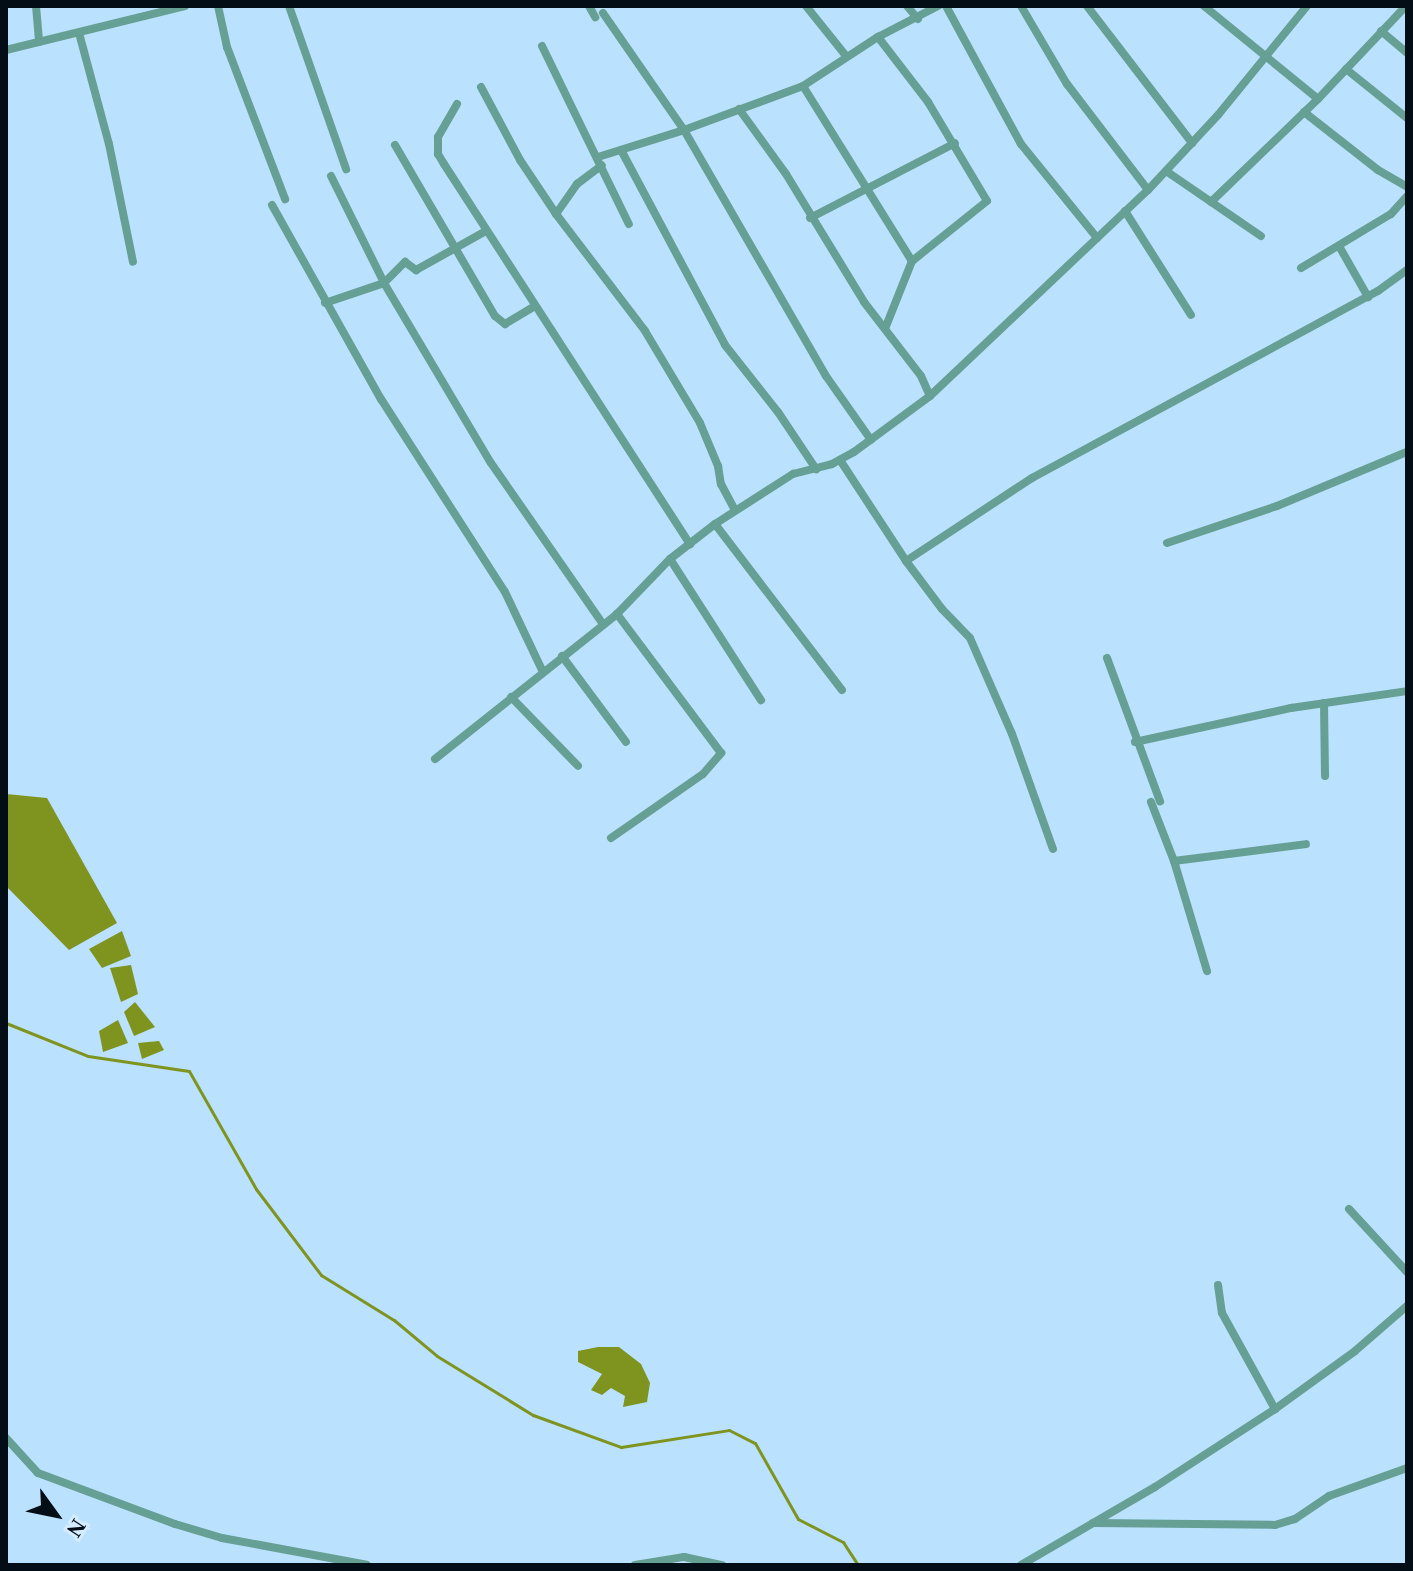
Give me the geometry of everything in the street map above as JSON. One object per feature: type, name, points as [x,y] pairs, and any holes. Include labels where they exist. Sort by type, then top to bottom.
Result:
[{"type":"street","points":[[36,6],[39,42]]},
{"type":"street","points":[[6,50],[185,6]]},
{"type":"street","points":[[218,6],[227,47],[285,199]]},
{"type":"street","points":[[289,6],[346,169]]},
{"type":"street","points":[[589,6],[599,15],[684,130],[826,376],[871,440]]},
{"type":"street","points":[[806,6],[847,57]]},
{"type":"street","points":[[907,6],[918,19]]},
{"type":"street","points":[[556,214],[577,184],[600,161],[621,150],[803,86],[878,37],[938,6]]},
{"type":"street","points":[[946,6],[1021,144],[1097,238]]},
{"type":"street","points":[[1021,6],[1067,84],[1148,190]]},
{"type":"street","points":[[1087,6],[1192,143]]},
{"type":"street","points":[[1204,6],[1318,99]]},
{"type":"street","points":[[435,759],[542,670],[617,614],[670,559],[715,524],[793,474],[840,460],[930,396],[1148,190],[1192,143],[1307,6]]},
{"type":"street","points":[[1211,202],[1318,99],[1406,6]]},
{"type":"street","points":[[1381,31],[1407,53]]},
{"type":"street","points":[[79,33],[109,144],[133,262]]},
{"type":"street","points":[[878,37],[955,143],[987,201],[912,261],[885,329]]},
{"type":"street","points":[[542,46],[629,224]]},
{"type":"street","points":[[1346,69],[1407,118]]},
{"type":"street","points":[[803,86],[864,190],[912,261]]},
{"type":"street","points":[[481,87],[520,160],[556,214],[645,331],[700,423],[718,466],[721,484],[735,510]]},
{"type":"street","points":[[457,104],[438,137],[438,154],[690,544]]},
{"type":"street","points":[[739,109],[786,174],[810,218],[864,302],[921,376],[930,396]]},
{"type":"street","points":[[1304,112],[1378,170],[1407,187]]},
{"type":"street","points":[[810,218],[955,143]]},
{"type":"street","points":[[395,145],[502,323],[535,306]]},
{"type":"street","points":[[621,150],[725,345],[778,412],[816,469]]},
{"type":"street","points":[[1166,171],[1261,236]]},
{"type":"street","points":[[331,176],[384,283],[491,463],[603,624]]},
{"type":"street","points":[[1301,268],[1391,214],[1407,196]]},
{"type":"street","points":[[272,205],[325,303],[438,492],[505,592],[542,670]]},
{"type":"street","points":[[1125,211],[1191,315]]},
{"type":"street","points":[[325,303],[384,283],[405,262],[416,270],[454,246],[486,231]]},
{"type":"street","points":[[1339,246],[1368,297]]},
{"type":"street","points":[[906,561],[1032,478],[1368,297],[1407,270]]},
{"type":"street","points":[[1167,543],[1277,506],[1407,452]]},
{"type":"street","points":[[840,460],[906,561],[942,609],[970,638],[1012,734],[1053,849]]},
{"type":"street","points":[[715,524],[842,690]]},
{"type":"street","points":[[670,559],[761,700]]},
{"type":"street","points":[[611,838],[703,774],[721,753],[617,614]]},
{"type":"street","points":[[562,656],[626,742]]},
{"type":"street","points":[[1107,658],[1207,971]]},
{"type":"street","points":[[1135,742],[1324,703],[1407,691]]},
{"type":"street","points":[[511,697],[578,766]]},
{"type":"street","points":[[1324,703],[1325,776]]},
{"type":"street","points":[[1174,861],[1306,844]]},
{"type":"street","points":[[1349,1209],[1407,1272]]},
{"type":"street","points":[[1218,1285],[1222,1313],[1275,1409]]},
{"type":"street","points":[[1021,1565],[1275,1409],[1355,1351],[1407,1306]]},
{"type":"street","points":[[6,1438],[38,1473],[175,1524],[222,1538],[367,1565]]},
{"type":"street","points":[[1093,1523],[1275,1525],[1295,1519],[1329,1496],[1407,1468]]},
{"type":"street","points":[[635,1565],[684,1557],[722,1565]]},
{"type":"shaded area","points":[[6,794],[47,798],[117,923],[69,950],[6,886]]},
{"type":"shaded area","points":[[122,931],[131,956],[102,968],[89,949]]},
{"type":"shaded area","points":[[131,965],[138,994],[121,1002],[110,968]]},
{"type":"shaded area","points":[[135,1002],[155,1027],[134,1036],[124,1012]]},
{"type":"shaded area","points":[[118,1020],[128,1043],[103,1052],[99,1031]]},
{"type":"shaded area","points":[[159,1041],[164,1050],[142,1059],[138,1043]]},
{"type":"shaded area","points":[[619,1347],[641,1364],[650,1383],[647,1402],[623,1407],[625,1396],[611,1388],[602,1395],[591,1390],[602,1374],[578,1362],[578,1351]]},
{"type":"waterway","points":[[6,1023],[88,1056],[189,1071],[256,1189],[321,1275],[394,1320],[437,1356],[533,1415],[621,1447],[729,1430],[755,1443],[798,1519],[843,1542],[858,1565]]}]
